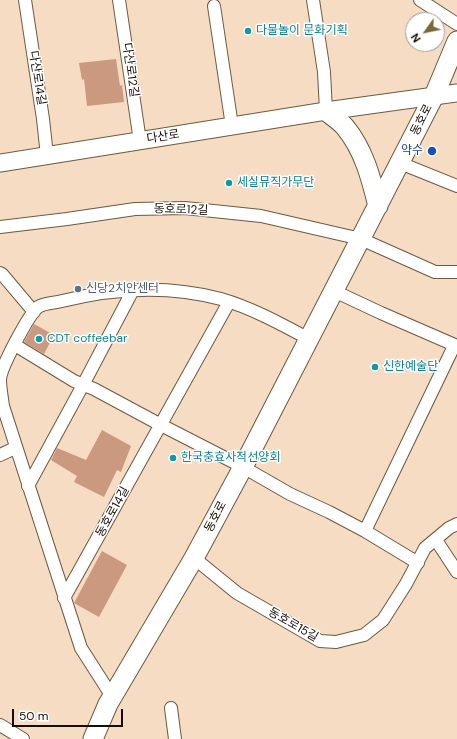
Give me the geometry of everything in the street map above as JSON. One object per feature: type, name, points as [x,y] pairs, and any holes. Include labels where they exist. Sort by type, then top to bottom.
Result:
[{"type":"main road","name":"동호로","points":[[93,739],[108,704],[113,698],[194,558],[243,467],[434,96],[457,41]]},
{"type":"main road","name":"다산로","points":[[0,163],[326,111],[457,93]]},
{"type":"main road","points":[[326,111],[345,127],[361,152],[369,172],[378,206]]},
{"type":"street","name":"다산로14길","points":[[25,0],[43,119],[47,156]]},
{"type":"street","name":"다산로12길","points":[[120,0],[140,141]]},
{"type":"street","points":[[313,0],[324,72],[326,111]]},
{"type":"street","points":[[420,0],[457,24]]},
{"type":"street","points":[[214,6],[232,126]]},
{"type":"street","points":[[400,163],[457,186]]},
{"type":"street","name":"동호로12길","points":[[0,227],[135,209],[185,208],[261,216],[361,239]]},
{"type":"street","points":[[361,239],[435,272],[457,272]]},
{"type":"street","points":[[0,273],[34,312]]},
{"type":"street","points":[[113,698],[81,648],[15,448],[3,406],[0,378],[29,319],[39,307],[81,296],[144,289],[182,292],[221,299],[257,312],[309,339]]},
{"type":"street","points":[[28,486],[133,290]]},
{"type":"street","points":[[334,291],[456,346],[365,531]]},
{"type":"street","name":"동호로14길","points":[[64,598],[229,302]]},
{"type":"street","points":[[15,345],[74,381],[94,389],[243,467],[290,494],[365,531],[418,563]]},
{"type":"street","points":[[0,455],[15,448]]},
{"type":"street","name":"동호로15길","points":[[194,558],[237,593],[320,641],[336,642],[364,635],[383,620],[406,584],[425,548],[457,524]]},
{"type":"street","points":[[436,540],[457,572]]},
{"type":"street","points":[[171,708],[175,739]]},
{"type":"street","points":[[0,725],[23,739]]},
{"type":"building","points":[[116,59],[124,102],[87,106],[84,79],[82,80],[79,63]]},
{"type":"building","name":"CDT coffeebar","points":[[34,324],[54,335],[44,354],[24,342]]},
{"type":"building","points":[[102,430],[131,446],[121,472],[117,470],[104,497],[74,482],[77,476],[51,460],[57,448],[86,460]]},
{"type":"building","points":[[102,551],[127,565],[99,617],[74,603]]},
{"type":"place","name":"다물놀이 문화기획","points":[[248,31]]},
{"type":"place","name":"약수","points":[[432,151]]},
{"type":"place","name":"세실뮤직가무단","points":[[229,183]]},
{"type":"place","name":"신당2치안센터","points":[[78,289]]},
{"type":"place","name":"CDT coffeebar","points":[[39,339]]},
{"type":"place","name":"신한예술단","points":[[375,367]]},
{"type":"place","name":"한국충효사적선양회","points":[[173,458]]}]
